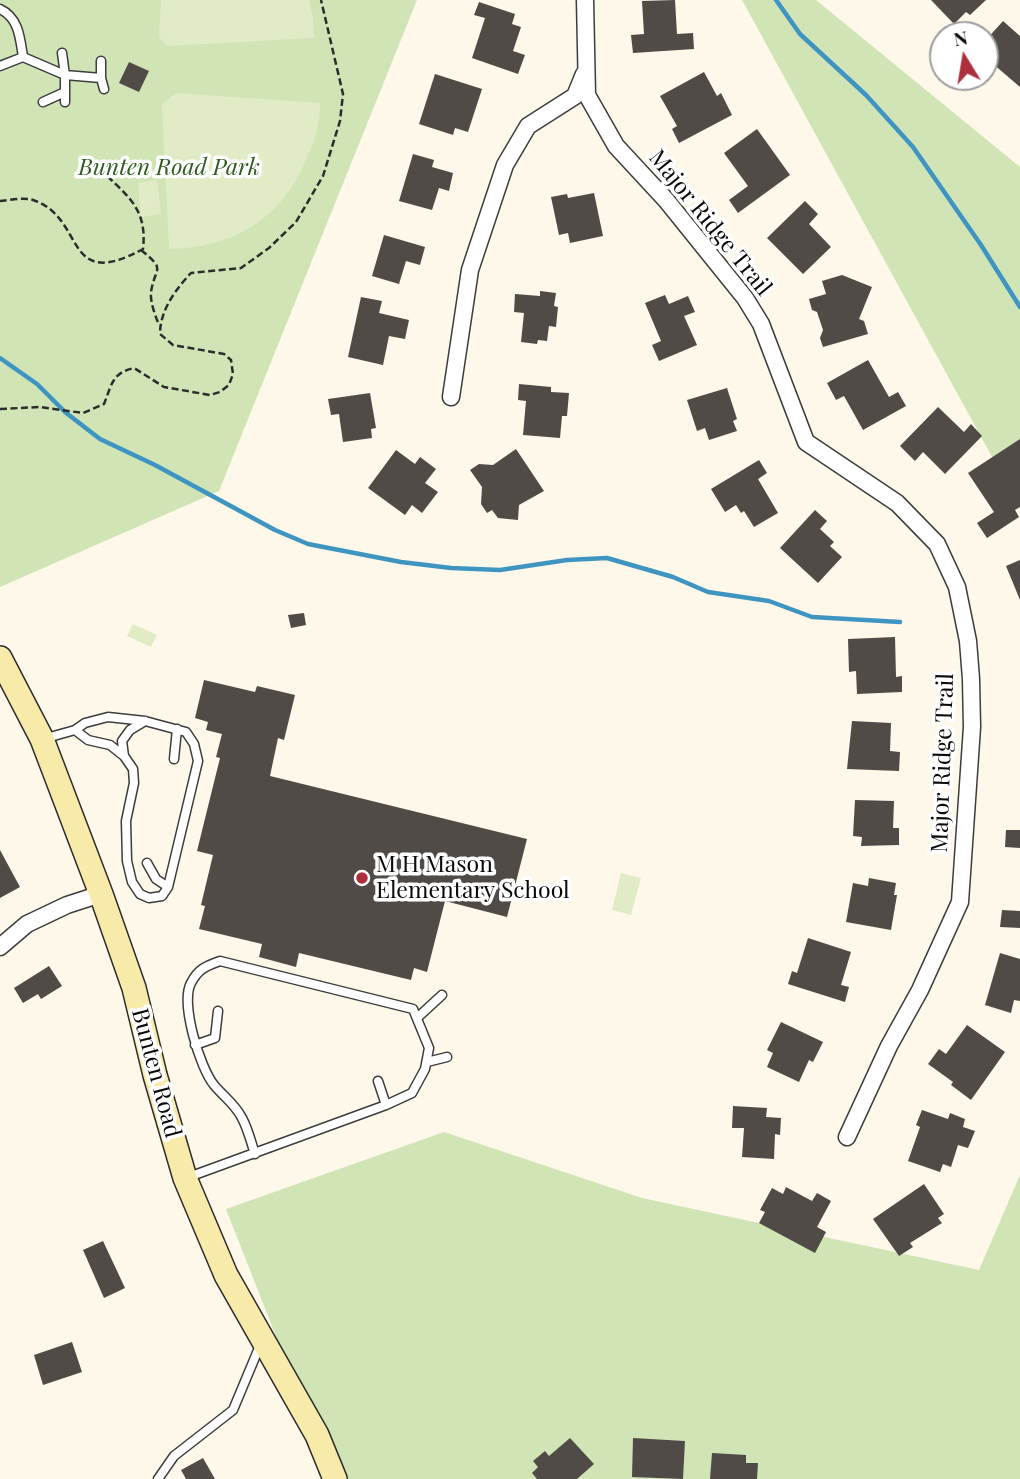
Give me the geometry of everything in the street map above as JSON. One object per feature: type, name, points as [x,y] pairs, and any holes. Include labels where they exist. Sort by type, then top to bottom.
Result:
[{"type":"street","name":"Major Ridge Trail","points":[[585,0],[587,95],[616,146],[666,200],[745,298],[761,324],[806,442],[897,503],[937,544],[957,587],[968,641],[972,727],[960,902],[926,978],[889,1046],[847,1137]]},
{"type":"street","points":[[452,397],[470,270],[505,165],[528,126],[575,96],[588,65]]},
{"type":"street","name":"Bunten Road","points":[[0,658],[42,739],[101,894],[134,988],[155,1075],[185,1178],[226,1275],[317,1436],[335,1479]]},
{"type":"street","points":[[0,947],[27,924],[67,905],[101,894]]},
{"type":"lane","points":[[0,9],[16,22],[23,57]]},
{"type":"lane","points":[[43,102],[65,97],[62,53]]},
{"type":"lane","points":[[0,66],[23,57],[65,75],[101,78]]},
{"type":"lane","points":[[101,61],[104,89]]},
{"type":"lane","points":[[42,739],[108,717],[145,721],[187,732],[194,744],[198,761],[168,887],[162,896],[149,898],[140,894],[132,882],[127,861],[127,821],[134,783],[133,769],[124,756],[110,745],[88,740],[75,730]]},
{"type":"lane","points":[[124,756],[122,741],[130,730],[145,721]]},
{"type":"lane","points":[[174,759],[177,729]]},
{"type":"lane","points":[[147,863],[156,880],[168,887]]},
{"type":"lane","points":[[185,1178],[255,1154],[386,1105],[412,1093],[425,1069],[429,1048],[413,1009],[220,961],[202,967],[189,985],[190,1017],[197,1054],[213,1084],[234,1105],[244,1121],[255,1154]]},
{"type":"lane","points":[[417,1018],[442,995]]},
{"type":"lane","points":[[195,1045],[215,1038],[218,1010]]},
{"type":"lane","points":[[427,1062],[447,1057]]},
{"type":"lane","points":[[378,1081],[386,1105]]},
{"type":"lane","points":[[158,1479],[174,1456],[233,1410],[262,1341]]},
{"type":"path","points":[[160,328],[174,292],[191,273],[241,268],[269,248],[296,222],[323,176],[340,121],[343,94],[321,0]]},
{"type":"path","points":[[0,201],[31,199],[54,212],[79,251],[88,260],[103,264],[114,262],[143,249],[145,230],[132,200],[107,176]]},
{"type":"path","points":[[0,409],[50,409],[83,413],[104,404],[120,371],[134,369],[164,387],[210,395],[229,385],[233,374],[231,360],[224,354],[173,345],[160,334],[151,294],[158,272],[157,264],[141,250]]},
{"type":"green space","name":"Bunten Road Park","points":[[0,0],[417,0],[219,491],[0,587]]},
{"type":"green space","points":[[161,0],[309,0],[314,38],[167,46],[159,37]]},
{"type":"green space","points":[[742,0],[816,0],[1020,167],[1020,508]]},
{"type":"green space","points":[[176,93],[320,103],[320,111],[314,139],[296,181],[268,214],[252,227],[233,236],[213,243],[169,249],[162,104]]},
{"type":"green space","points":[[157,180],[161,214],[141,217],[138,183]]},
{"type":"green space","points":[[133,624],[157,635],[151,647],[127,636]]},
{"type":"green space","points":[[621,873],[641,878],[631,915],[612,910]]},
{"type":"green space","points":[[444,1132],[642,1198],[979,1270],[1020,1175],[1020,1479],[332,1479],[226,1209]]},
{"type":"building","points":[[675,0],[677,34],[693,33],[694,49],[633,53],[631,35],[644,34],[642,1]]},
{"type":"building","points":[[931,0],[986,0],[970,15],[966,12],[957,21],[951,21]]},
{"type":"building","points":[[479,2],[515,14],[512,24],[521,27],[513,51],[525,55],[518,74],[472,58],[485,18],[474,15]]},
{"type":"building","points":[[1003,21],[1020,36],[1020,87],[999,69],[999,25]]},
{"type":"building","points":[[129,62],[149,71],[139,92],[119,83]]},
{"type":"building","points":[[704,72],[717,96],[721,93],[732,115],[679,143],[672,129],[677,126],[660,96]]},
{"type":"building","points":[[435,74],[482,89],[468,132],[455,128],[453,135],[419,124]]},
{"type":"building","points":[[757,129],[790,175],[738,213],[729,200],[748,186],[724,153]]},
{"type":"building","points":[[413,154],[434,160],[432,167],[453,173],[449,191],[439,188],[432,210],[399,201]]},
{"type":"building","points":[[594,193],[603,236],[570,243],[568,233],[559,235],[551,197],[567,194],[568,198]]},
{"type":"building","points":[[805,201],[818,214],[809,224],[831,247],[803,274],[767,238]]},
{"type":"building","points":[[384,235],[425,247],[420,265],[406,261],[399,284],[372,276]]},
{"type":"building","points":[[842,275],[872,287],[859,319],[864,321],[868,334],[823,347],[820,338],[823,330],[809,299],[826,294],[822,281]]},
{"type":"building","points":[[540,291],[556,293],[556,327],[549,326],[547,341],[538,340],[537,344],[521,342],[524,313],[514,312],[515,294],[540,296]]},
{"type":"building","points":[[665,295],[669,304],[688,296],[695,312],[684,316],[697,345],[659,361],[652,345],[661,341],[645,303]]},
{"type":"building","points":[[361,297],[382,301],[379,313],[409,320],[405,339],[389,336],[383,365],[348,357]]},
{"type":"building","points":[[868,360],[889,397],[898,392],[906,406],[863,430],[844,396],[836,400],[827,383]]},
{"type":"building","points":[[519,384],[551,387],[551,392],[569,393],[567,416],[562,416],[560,438],[523,435],[526,401],[518,400]]},
{"type":"building","points":[[727,388],[737,419],[733,421],[737,431],[709,440],[705,428],[697,431],[687,400]]},
{"type":"building","points":[[370,393],[376,428],[371,429],[372,438],[343,442],[339,414],[331,415],[328,399]]},
{"type":"building","points":[[938,407],[964,432],[971,424],[982,436],[945,474],[923,452],[915,461],[900,446]]},
{"type":"building","points":[[1020,439],[1020,507],[1015,510],[1019,517],[987,538],[977,523],[994,512],[968,473]]},
{"type":"building","points":[[516,449],[544,491],[519,505],[518,520],[498,518],[492,510],[487,513],[481,504],[482,487],[470,470],[479,464],[493,465]]},
{"type":"building","points":[[396,450],[415,464],[420,457],[436,469],[425,483],[438,492],[422,513],[412,505],[405,515],[368,488]]},
{"type":"building","points":[[759,460],[767,473],[758,479],[778,513],[754,527],[744,511],[741,513],[736,505],[725,512],[711,489]]},
{"type":"building","points":[[815,510],[827,521],[820,529],[834,542],[830,546],[842,557],[818,583],[780,548]]},
{"type":"building","points":[[1020,560],[1020,600],[1006,566]]},
{"type":"building","points":[[304,613],[306,625],[291,628],[288,615]]},
{"type":"building","points":[[895,637],[896,677],[902,676],[902,692],[857,694],[856,671],[849,672],[848,639]]},
{"type":"building","name":"M H Mason Elementary School","points":[[204,680],[255,692],[257,686],[295,695],[284,740],[278,738],[270,776],[527,839],[507,917],[445,901],[427,972],[414,968],[411,980],[299,953],[296,967],[259,957],[262,944],[199,929],[205,906],[201,905],[213,855],[197,851],[220,758],[216,757],[222,734],[206,730],[208,722],[195,718]]},
{"type":"building","points":[[852,721],[891,723],[890,751],[900,752],[899,771],[847,769]]},
{"type":"building","points":[[855,800],[894,801],[893,828],[899,828],[899,845],[861,846],[862,837],[853,836]]},
{"type":"building","points":[[1006,830],[1020,830],[1020,848],[1005,847]]},
{"type":"building","points":[[0,850],[20,887],[0,898]]},
{"type":"building","points":[[869,878],[896,883],[894,895],[897,895],[891,930],[846,922],[853,883],[868,886]]},
{"type":"building","points":[[1002,910],[1020,911],[1020,928],[1000,927]]},
{"type":"building","points":[[808,938],[851,952],[841,985],[849,987],[845,1002],[788,984],[792,971],[797,973]]},
{"type":"building","points":[[1000,953],[1020,959],[1020,1001],[1014,1000],[1011,1013],[985,1005]]},
{"type":"building","points":[[49,966],[62,986],[41,999],[38,994],[23,1003],[14,988]]},
{"type":"building","points":[[781,1022],[823,1042],[813,1062],[809,1060],[799,1082],[767,1067],[773,1053],[767,1050]]},
{"type":"building","points":[[967,1025],[1005,1052],[971,1100],[951,1085],[953,1082],[928,1064],[939,1049],[946,1054]]},
{"type":"building","points":[[733,1106],[767,1108],[766,1117],[781,1118],[780,1135],[775,1134],[774,1159],[742,1157],[744,1128],[732,1128]]},
{"type":"building","points":[[922,1110],[948,1119],[950,1113],[965,1119],[963,1127],[975,1131],[968,1148],[958,1145],[951,1167],[943,1164],[940,1172],[908,1161],[920,1127],[916,1125]]},
{"type":"building","points":[[924,1184],[944,1214],[938,1218],[942,1223],[910,1243],[913,1247],[899,1256],[873,1219]]},
{"type":"building","points":[[786,1187],[812,1201],[817,1193],[831,1201],[817,1227],[826,1232],[815,1253],[759,1223],[765,1212],[760,1210],[772,1188],[783,1194]]},
{"type":"building","points":[[103,1241],[125,1288],[104,1298],[83,1250]]},
{"type":"building","points":[[72,1342],[82,1372],[43,1385],[34,1355]]},
{"type":"building","points":[[570,1438],[594,1464],[577,1479],[537,1479],[532,1473],[538,1467],[533,1461],[545,1451],[549,1456]]},
{"type":"building","points":[[633,1438],[685,1441],[683,1479],[632,1477]]},
{"type":"building","points":[[712,1453],[746,1455],[746,1463],[758,1463],[757,1479],[710,1479]]},
{"type":"building","points":[[203,1458],[215,1479],[186,1479],[181,1470]]},
{"type":"waterway","points":[[776,0],[800,34],[866,95],[913,147],[1020,307]]},
{"type":"waterway","points":[[0,358],[37,384],[65,412],[100,439],[155,465],[275,530],[308,544],[401,562],[451,568],[500,570],[567,560],[607,558],[673,577],[708,592],[769,601],[812,617],[900,622]]},
{"type":"place","name":"M H Mason Elementary School","points":[[362,878]]}]
